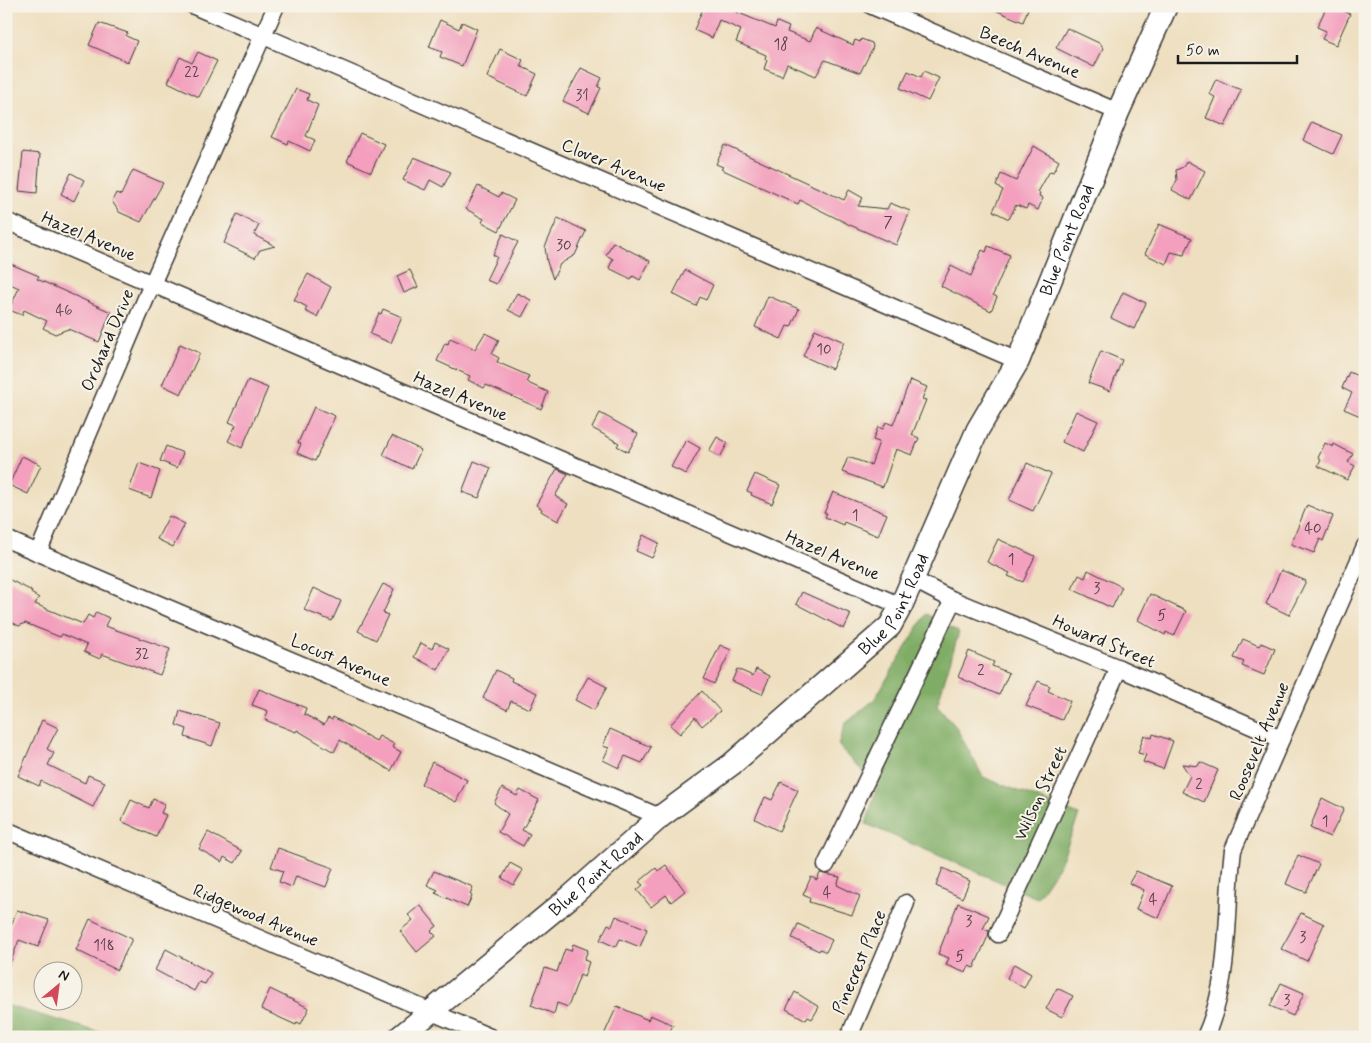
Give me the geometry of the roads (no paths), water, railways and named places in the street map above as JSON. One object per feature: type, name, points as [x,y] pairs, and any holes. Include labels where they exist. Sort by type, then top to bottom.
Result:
[{"type":"street","name":"Clover Avenue","points":[[194,6],[1018,361]]},
{"type":"street","name":"Orchard Drive","points":[[38,553],[152,284],[276,6]]},
{"type":"street","name":"Beech Avenue","points":[[872,6],[1118,112]]},
{"type":"street","name":"Blue Point Road","points":[[400,1037],[570,897],[660,817],[740,758],[890,626],[901,606],[978,429],[1018,361],[1118,112],[1166,6]]},
{"type":"street","name":"Hazel Avenue","points":[[6,221],[901,606]]},
{"type":"street","name":"Locust Avenue","points":[[6,539],[660,817]]},
{"type":"street","name":"Roosevelt Avenue","points":[[1205,1037],[1212,1022],[1226,961],[1228,891],[1234,850],[1365,546]]},
{"type":"street","name":"Howard Street","points":[[912,579],[954,600],[1119,668],[1281,739]]},
{"type":"street","points":[[826,865],[954,600]]},
{"type":"street","name":"Wilson Street","points":[[998,934],[1119,668]]},
{"type":"street","name":"Ridgewood Avenue","points":[[6,830],[490,1037]]},
{"type":"street","name":"Pinecrest Place","points":[[849,1037],[906,903]]}]
